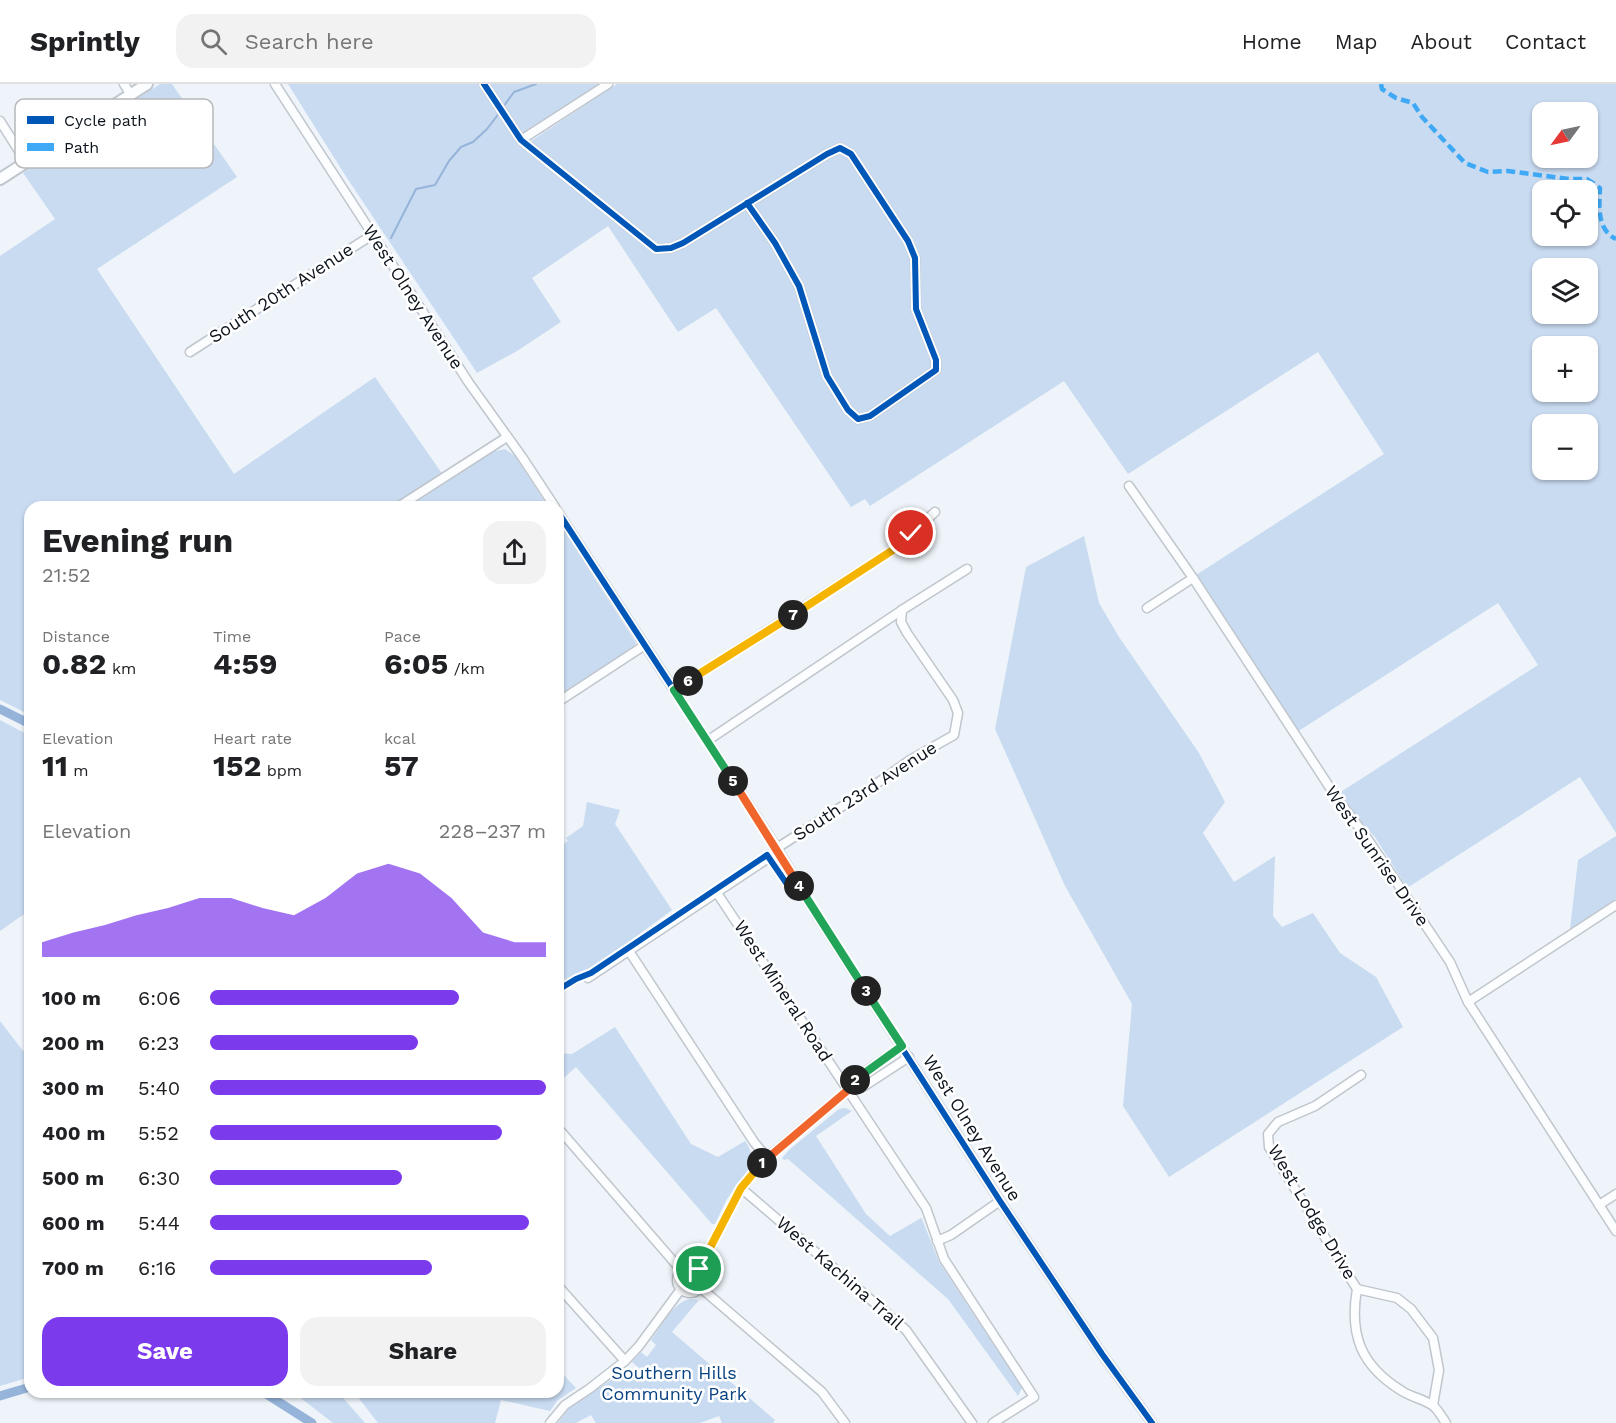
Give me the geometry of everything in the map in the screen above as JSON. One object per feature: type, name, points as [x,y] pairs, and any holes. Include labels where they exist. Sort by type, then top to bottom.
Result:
[{"type":"street","points":[[124,84],[131,95]]},
{"type":"street","points":[[125,99],[147,84]]},
{"type":"street","name":"West Olney Avenue","points":[[274,84],[469,383],[551,501]]},
{"type":"street","points":[[484,84],[521,140],[656,249],[671,249],[683,243],[747,203],[833,151],[840,148],[851,154],[908,241],[915,258],[916,309],[936,360],[936,370],[870,416],[858,419],[848,410],[827,376],[799,286],[775,243],[747,203]]},
{"type":"street","points":[[521,140],[608,84]]},
{"type":"street","points":[[0,121],[15,145]]},
{"type":"street","points":[[0,179],[17,168]]},
{"type":"street","name":"South 20th Avenue","points":[[190,352],[372,235]]},
{"type":"street","points":[[407,501],[507,437]]},
{"type":"street","name":"West Sunrise Drive","points":[[1129,486],[1193,578],[1336,797],[1367,838],[1450,962],[1468,1002],[1616,1231]]},
{"type":"street","points":[[674,690],[896,548],[935,512]]},
{"type":"street","name":"West Olney Avenue","points":[[564,521],[778,850],[1000,1201],[1102,1354],[1152,1423]]},
{"type":"street","points":[[707,741],[902,610],[968,569]]},
{"type":"street","points":[[1147,608],[1193,578]]},
{"type":"street","name":"South 23rd Avenue","points":[[588,978],[717,893],[910,760],[954,735],[958,713],[954,700],[907,633],[901,622],[902,610]]},
{"type":"street","points":[[564,698],[645,645]]},
{"type":"street","name":"West Mineral Road","points":[[717,893],[926,1208],[944,1259],[1034,1397],[993,1423]]},
{"type":"street","points":[[1468,1002],[1616,905]]},
{"type":"street","points":[[629,951],[754,1142],[767,1158]]},
{"type":"street","points":[[699,1269],[741,1188],[767,1158],[848,1090],[856,1078],[902,1046]]},
{"type":"street","points":[[848,1090],[863,1087],[909,1057]]},
{"type":"street","points":[[870,1067],[877,1078]]},
{"type":"street","name":"West Lodge Drive","points":[[1357,1289],[1396,1298],[1412,1309],[1433,1338],[1439,1370],[1434,1405],[1404,1392],[1383,1379],[1367,1360],[1355,1333],[1357,1289],[1269,1147],[1268,1134],[1278,1122],[1315,1106],[1361,1075]]},
{"type":"street","points":[[564,1135],[681,1270]]},
{"type":"street","name":"West Kachina Trail","points":[[741,1188],[906,1330],[972,1423]]},
{"type":"street","points":[[1599,1205],[1616,1194]]},
{"type":"street","points":[[937,1241],[951,1235],[1000,1201]]},
{"type":"street","points":[[681,1289],[677,1277],[681,1270],[687,1266],[699,1269]]},
{"type":"street","points":[[681,1289],[692,1293],[701,1288],[704,1280],[699,1269]]},
{"type":"street","points":[[701,1288],[822,1392],[845,1423]]},
{"type":"street","points":[[550,1423],[565,1404],[589,1389],[639,1346],[681,1289]]},
{"type":"street","points":[[564,1293],[625,1360]]},
{"type":"street","points":[[1434,1405],[1446,1423]]},
{"type":"green space","points":[[160,84],[172,84],[182,99],[137,99]]},
{"type":"green space","points":[[288,84],[479,84],[522,147],[617,84],[1616,84],[1616,833],[1580,777],[1407,888],[1375,837],[1336,795],[1538,665],[1498,603],[1297,732],[1196,575],[1384,454],[1318,352],[1128,474],[1064,381],[870,506],[865,499],[851,507],[716,308],[678,332],[608,226],[532,278],[561,322],[517,351],[477,373],[345,175]]},
{"type":"green space","points":[[489,84],[603,84],[522,135]]},
{"type":"green space","points":[[213,143],[237,177],[97,269],[234,474],[375,377],[443,475],[401,501],[24,501],[24,712],[0,700],[0,256],[55,219],[23,173],[31,168],[213,168]]},
{"type":"green space","points":[[505,449],[515,456],[544,501],[415,501],[491,452]]},
{"type":"green space","points":[[564,531],[636,643],[630,653],[564,695]]},
{"type":"green space","points":[[1084,536],[1099,603],[1119,637],[1199,753],[1225,802],[1203,833],[1234,882],[1275,856],[1273,916],[1282,927],[1313,913],[1340,953],[1376,977],[1403,1027],[1169,1177],[1123,1106],[1132,1004],[1065,886],[995,729],[1026,567]]},
{"type":"green space","points":[[0,720],[24,733],[24,914],[0,931]]},
{"type":"green space","points":[[587,802],[620,810],[615,824],[672,910],[590,971],[579,974],[564,983],[564,844],[568,841],[566,838],[583,826]]},
{"type":"green space","points":[[1616,836],[1616,899],[1570,929],[1578,860]]},
{"type":"green space","points":[[0,1021],[24,1050],[24,1379],[0,1386]]},
{"type":"green space","points":[[615,1027],[691,1144],[718,1157],[745,1141],[752,1155],[752,1164],[727,1199],[715,1224],[712,1224],[576,1067],[564,1078],[564,1053],[572,1054]]},
{"type":"green space","points":[[845,1108],[852,1111],[816,1136],[866,1214],[890,1236],[922,1219],[939,1262],[1022,1388],[1018,1396],[948,1299],[788,1159],[782,1158],[839,1109]]},
{"type":"green space","points":[[691,1267],[700,1271],[704,1280],[700,1289],[691,1293],[682,1289],[678,1280],[682,1271]]},
{"type":"green space","name":"Southern Hills Community Park","points":[[690,1299],[699,1300],[672,1332],[775,1420],[773,1423],[722,1423],[719,1416],[700,1423],[596,1423],[591,1415],[576,1423],[558,1423],[569,1408],[624,1371],[630,1377],[639,1368],[632,1362],[641,1352],[647,1357],[656,1345],[651,1340],[668,1316],[678,1305]]},
{"type":"green space","points":[[564,1375],[576,1388],[564,1396]]},
{"type":"green space","points":[[301,1398],[343,1398],[365,1423],[333,1423]]},
{"type":"green space","points":[[359,1398],[561,1398],[550,1411],[501,1400],[495,1423],[378,1423]]},
{"type":"waterway","points":[[503,107],[514,92],[536,84]]},
{"type":"waterway","points":[[391,238],[416,189],[435,185],[449,161],[461,147],[473,142],[500,112]]},
{"type":"waterway","points":[[0,709],[24,721]]},
{"type":"waterway","points":[[0,1396],[24,1389]]},
{"type":"waterway","points":[[272,1398],[312,1423]]},
{"type":"marked path","points":[[1381,84],[1382,89],[1396,98],[1413,103],[1422,117],[1465,163],[1488,172],[1508,171],[1569,179],[1587,179],[1600,188],[1602,224],[1605,230],[1616,239]]},
{"type":"cycle path","points":[[484,84],[521,140],[656,249],[671,248],[683,243],[827,154],[840,148],[851,154],[908,241],[915,258],[916,309],[936,360],[936,370],[870,416],[858,419],[848,410],[827,376],[799,286],[775,243],[747,203]]},
{"type":"cycle path","points":[[564,521],[777,848],[818,917],[1000,1201],[1102,1354],[1152,1423]]},
{"type":"cycle path","points":[[564,986],[591,973],[767,855],[791,890]]},
{"type":"route","points":[[699,1269],[741,1188],[764,1161],[848,1090],[856,1078],[902,1046],[674,690],[896,548],[911,533]]}]
